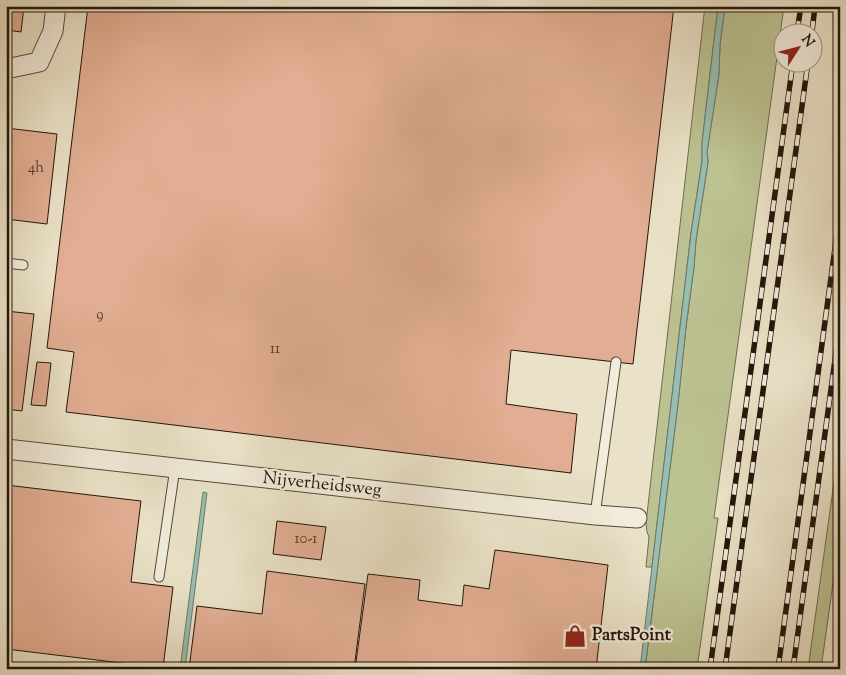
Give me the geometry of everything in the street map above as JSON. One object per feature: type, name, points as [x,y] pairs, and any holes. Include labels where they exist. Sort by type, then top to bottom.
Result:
[{"type":"street","points":[[6,69],[39,62],[53,31],[56,6]]},
{"type":"street","name":"Nijverheidsweg","points":[[6,449],[595,515],[637,518]]},
{"type":"lane","points":[[6,263],[23,265]]},
{"type":"lane","points":[[595,515],[616,362]]},
{"type":"lane","points":[[159,577],[175,468]]},
{"type":"green space","points":[[705,6],[718,6],[702,143],[702,161],[691,233],[652,567],[646,567],[649,537],[646,523]]},
{"type":"green space","points":[[725,6],[784,6],[782,22],[774,22],[775,72],[714,518],[718,518],[697,669],[645,669],[696,240],[719,74],[720,44]]},
{"type":"green space","points":[[840,439],[840,533],[821,669],[808,669]]},
{"type":"water","points":[[718,6],[725,6],[720,44],[719,74],[696,240],[645,669],[640,669],[691,233],[702,161],[702,143]]},
{"type":"water","points":[[203,492],[207,493],[185,669],[180,669]]},
{"type":"water","points":[[6,663],[51,669],[6,669]]},
{"type":"building","points":[[6,6],[24,6],[21,32],[6,30]]},
{"type":"building","points":[[88,6],[674,6],[633,364],[511,350],[506,404],[577,414],[571,473],[66,412],[74,352],[47,348]]},
{"type":"building","points":[[6,128],[57,134],[47,224],[6,219]]},
{"type":"building","points":[[6,311],[34,314],[22,411],[6,409]]},
{"type":"building","points":[[37,362],[51,363],[46,406],[31,405]]},
{"type":"building","points":[[6,485],[141,501],[131,582],[173,587],[163,668],[6,649]]},
{"type":"building","points":[[277,521],[326,527],[321,560],[273,554]]},
{"type":"building","points":[[495,550],[608,565],[596,669],[355,669],[368,574],[420,580],[418,600],[462,606],[464,585],[489,589]]},
{"type":"building","points":[[267,571],[365,584],[354,669],[189,669],[197,606],[262,614]]},
{"type":"railway","points":[[799,22],[801,6]]},
{"type":"railway","points":[[813,22],[815,6]]},
{"type":"railway","points":[[710,669],[792,72]]},
{"type":"railway","points":[[725,669],[807,72]]},
{"type":"railway","points":[[778,669],[840,211]]},
{"type":"railway","points":[[793,669],[840,323]]},
{"type":"place","name":"PartsPoint","points":[[575,636]]}]
